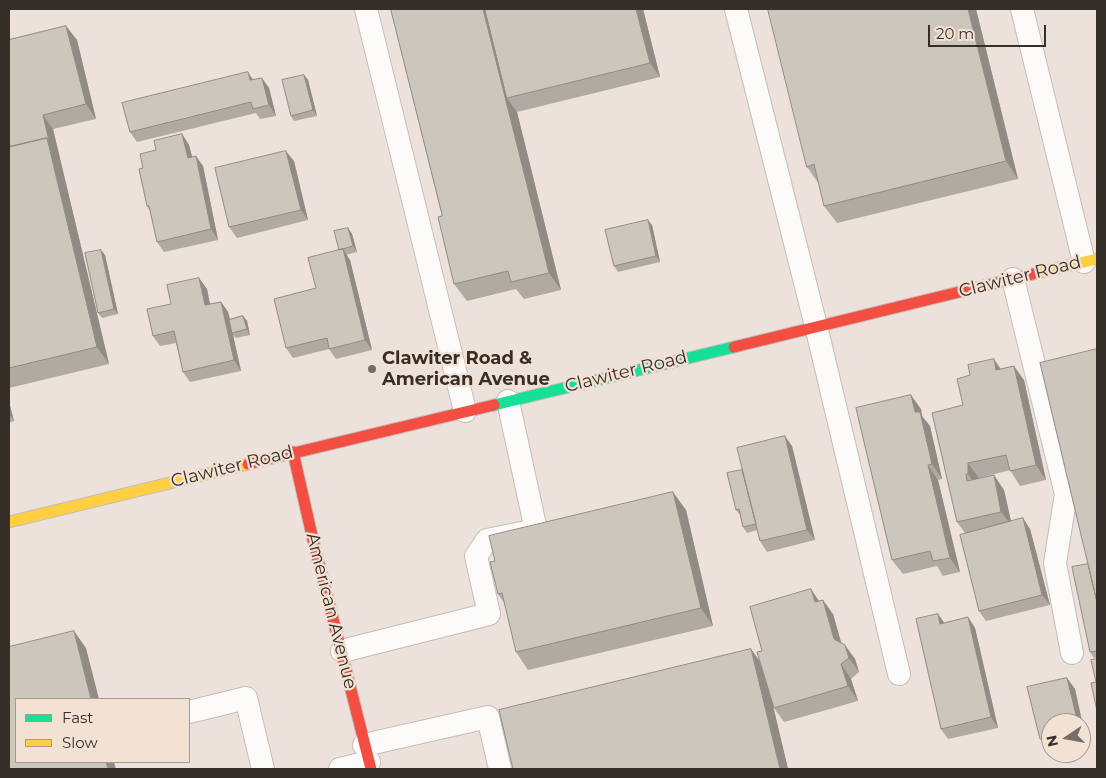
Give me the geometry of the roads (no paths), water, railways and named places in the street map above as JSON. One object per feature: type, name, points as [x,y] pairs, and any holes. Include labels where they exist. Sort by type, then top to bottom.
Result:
[{"type":"main road","name":"Clawiter Road","points":[[9,522],[1091,260]]},
{"type":"main road","name":"American Avenue","points":[[293,452],[368,759]]},
{"type":"lane","points":[[366,9],[465,411]]},
{"type":"lane","points":[[736,9],[816,326],[899,674]]},
{"type":"lane","points":[[1022,9],[1091,260]]},
{"type":"lane","points":[[1013,279],[1066,494],[1055,563],[1072,653]]},
{"type":"lane","points":[[342,651],[489,614],[476,556],[487,540],[536,530],[508,401]]},
{"type":"lane","points":[[190,712],[246,698],[263,769]]},
{"type":"lane","points":[[340,769],[488,717],[500,769]]},
{"type":"place","name":"Clawiter Road & American Avenue","points":[[372,369]]}]
